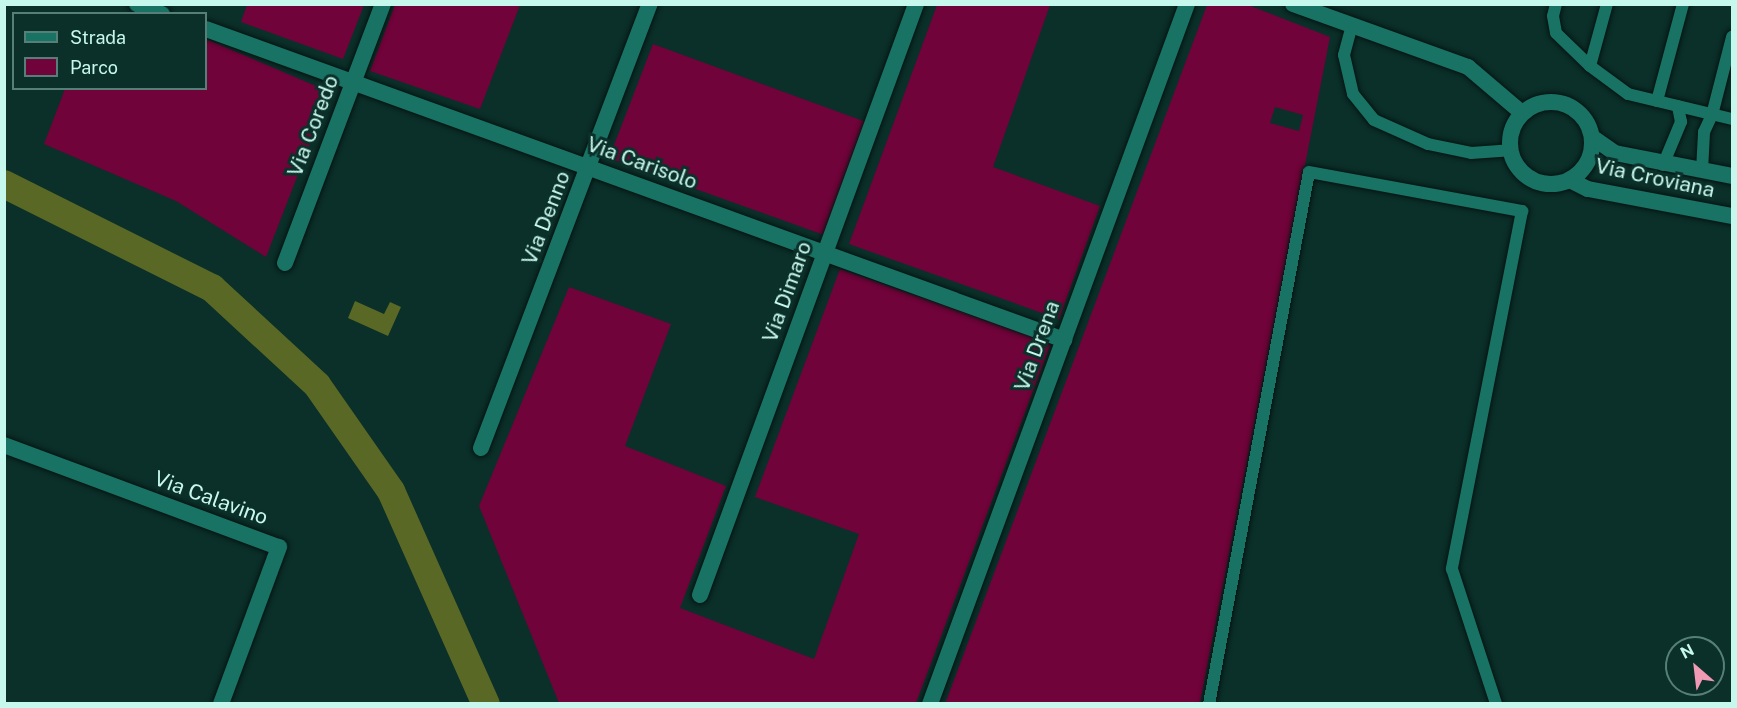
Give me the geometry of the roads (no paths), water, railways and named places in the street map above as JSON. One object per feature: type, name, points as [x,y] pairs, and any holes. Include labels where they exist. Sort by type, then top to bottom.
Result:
[{"type":"street","points":[[137,4],[157,12]]},
{"type":"street","name":"Via Coredo","points":[[285,263],[383,4]]},
{"type":"street","name":"Via Denno","points":[[481,448],[590,168],[650,4]]},
{"type":"street","name":"Via Dimaro","points":[[700,595],[916,4]]},
{"type":"street","name":"Via Drena","points":[[930,704],[1187,4]]},
{"type":"street","points":[[1293,4],[1468,67],[1522,113]]},
{"type":"street","name":"Via Carisolo","points":[[207,29],[1064,340]]},
{"type":"street","points":[[1544,102],[1570,106],[1588,124],[1592,137],[1588,162],[1570,180],[1557,184],[1532,180],[1514,162],[1510,150],[1514,124],[1522,113],[1544,102]]},
{"type":"street","name":"Via Croviana","points":[[1592,137],[1615,153],[1663,165],[1732,176]]},
{"type":"street","name":"Via Croviana","points":[[1570,180],[1588,189],[1732,216]]},
{"type":"street","name":"Via Calavino","points":[[4,445],[279,547],[221,704]]},
{"type":"lane","points":[[1556,4],[1553,16],[1556,33],[1590,66],[1628,94],[1732,119]]},
{"type":"lane","points":[[1590,66],[1607,4]]},
{"type":"lane","points":[[1657,101],[1683,4]]},
{"type":"lane","points":[[1352,25],[1344,55],[1353,94],[1374,120],[1428,144],[1471,153],[1510,150]]},
{"type":"lane","points":[[1702,171],[1704,132],[1712,115],[1732,37]]},
{"type":"lane","points":[[1663,165],[1681,122],[1678,106]]},
{"type":"lane","points":[[1209,704],[1309,172],[1522,211],[1452,569],[1496,704]]},
{"type":"waterway","points":[[4,184],[212,288],[317,385],[391,491],[486,704]]}]
